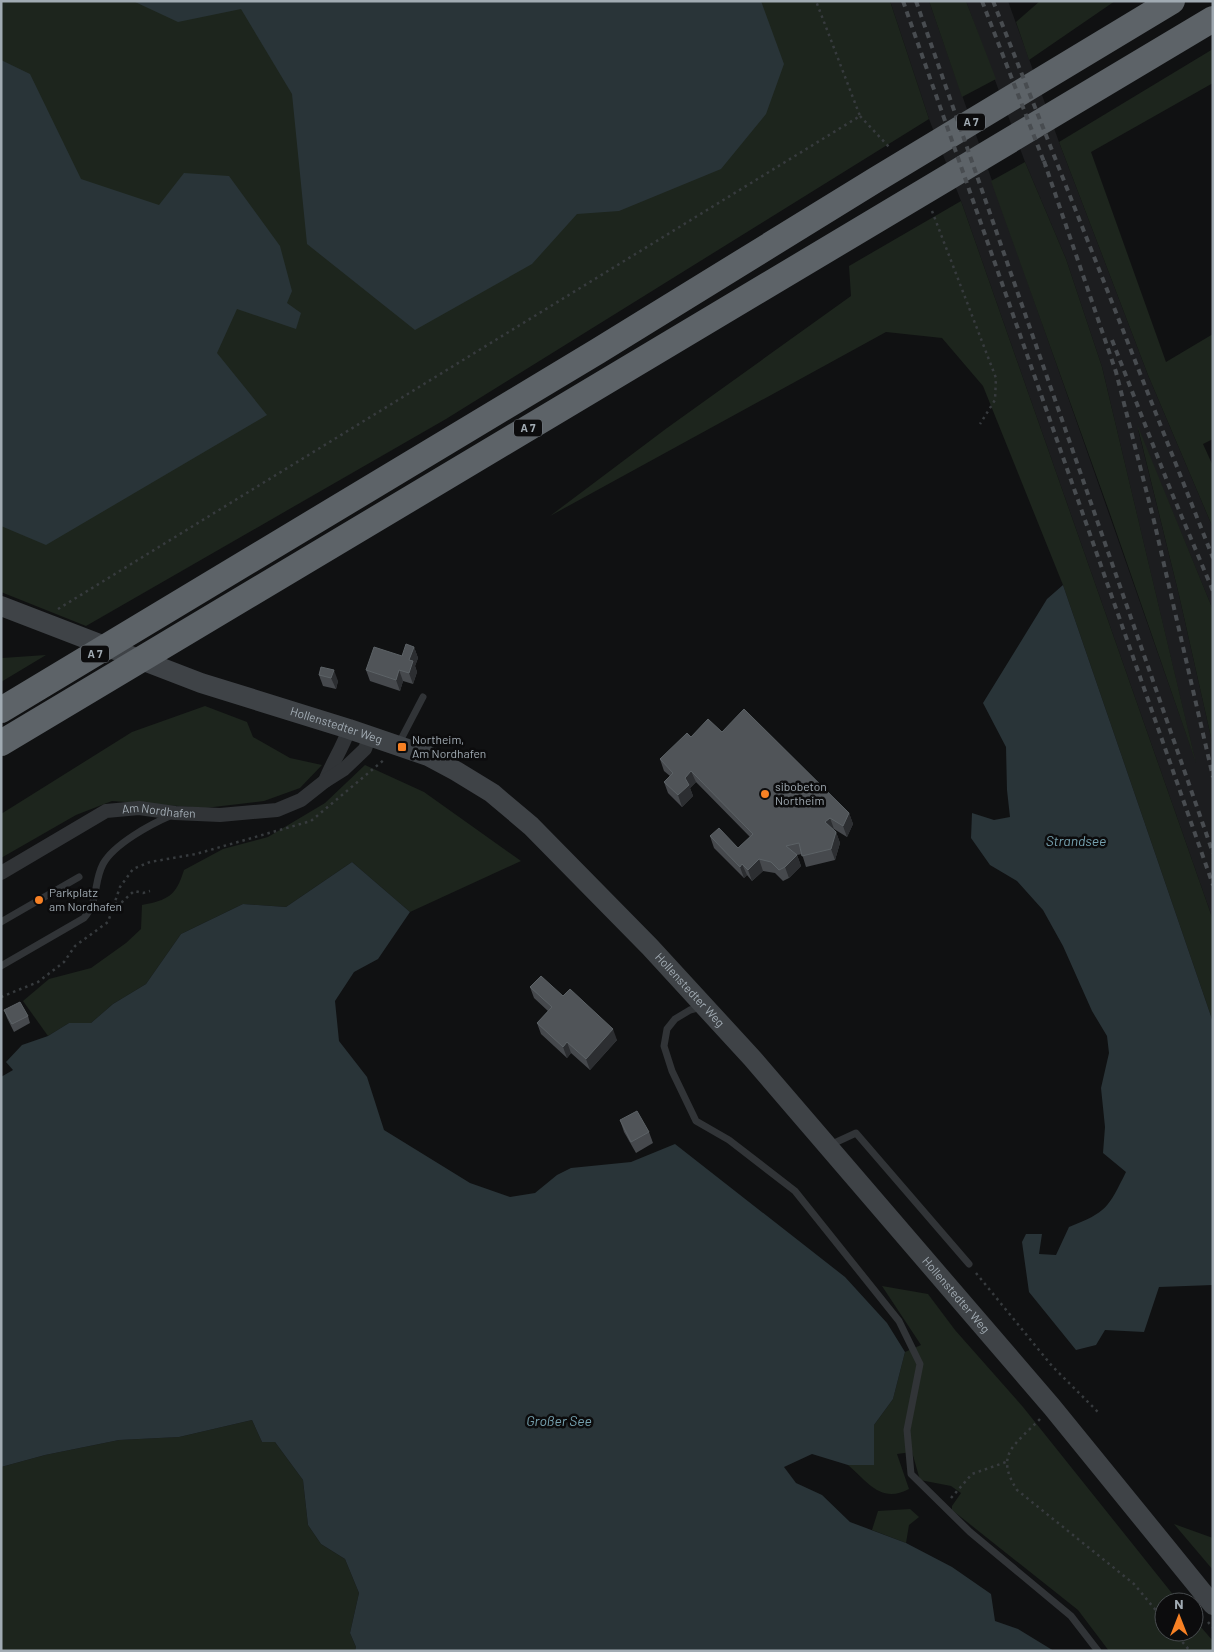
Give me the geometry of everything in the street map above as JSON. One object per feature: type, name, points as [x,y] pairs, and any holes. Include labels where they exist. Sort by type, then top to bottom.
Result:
[{"type":"highway","points":[[1064,66],[1136,1]]},
{"type":"highway","name":"A 7","points":[[1,710],[598,351],[1172,1]]},
{"type":"highway","name":"A 7","points":[[1,743],[1213,19]]},
{"type":"main road","name":"Hollenstedter Weg","points":[[1,606],[201,683],[349,729],[367,742],[392,751],[428,756],[492,794],[531,826],[706,1006],[1052,1408],[1213,1605]]},
{"type":"street","name":"Am Nordhafen","points":[[325,781],[332,764],[344,745],[349,729]]},
{"type":"street","name":"Am Nordhafen","points":[[1,873],[106,811],[139,808],[175,813],[220,815],[276,810],[301,800],[344,769],[367,742]]},
{"type":"lane","points":[[392,751],[423,697]]},
{"type":"lane","points":[[2,964],[84,918],[92,909],[103,864],[111,854],[148,825],[175,813]]},
{"type":"lane","points":[[1,922],[79,877]]},
{"type":"lane","points":[[706,1006],[690,1010],[675,1019],[667,1030],[664,1046],[672,1071],[696,1121],[729,1140],[795,1191],[898,1321],[920,1364],[907,1430],[911,1474],[970,1532],[1071,1616],[1098,1651]]},
{"type":"lane","points":[[827,1146],[856,1133],[969,1264]]},
{"type":"path","points":[[816,1],[860,116],[893,152]]},
{"type":"path","points":[[40,620],[860,116]]},
{"type":"path","points":[[930,207],[996,378],[996,400],[980,424]]},
{"type":"path","points":[[1,997],[38,982],[64,962],[75,946],[108,922],[120,887],[133,869],[150,862],[196,854],[311,821],[392,751],[367,742]]},
{"type":"path","points":[[115,904],[122,902],[134,891],[150,892]]},
{"type":"path","points":[[969,1264],[1052,1366],[1098,1412]]},
{"type":"path","points":[[1035,1413],[1041,1418],[1009,1452],[1006,1462],[1007,1475],[1017,1490],[1134,1584],[1154,1608]]},
{"type":"path","points":[[944,1506],[972,1474],[1006,1462]]},
{"type":"shaded area","points":[[1,1],[890,1],[929,119],[446,419],[86,626],[1,592]]},
{"type":"shaded area","points":[[890,1],[929,1],[1194,756],[1102,367],[1066,259],[1025,162],[966,1],[1008,1],[1059,142],[1148,375],[1213,528],[1213,610],[1138,429],[1179,595],[1213,746],[1213,920],[961,201],[929,119]]},
{"type":"shaded area","points":[[929,1],[966,1],[996,79],[962,97]]},
{"type":"shaded area","points":[[1040,1],[1115,1],[1029,60],[1016,22]]},
{"type":"shaded area","points":[[1213,49],[1213,83],[1091,152],[1166,362],[1213,334],[1213,439],[1203,444],[1213,466],[1213,528],[1148,375],[1059,142]]},
{"type":"shaded area","points":[[1025,162],[1066,259],[1102,367],[1196,763],[1109,511],[991,181]]},
{"type":"shaded area","points":[[961,201],[1213,920],[1213,1022],[1063,585],[983,386],[942,338],[886,332],[550,516],[667,428],[851,296],[849,266]]},
{"type":"shaded area","points":[[1137,424],[1213,610],[1213,746],[1179,595]]},
{"type":"shaded area","points":[[46,655],[1,682],[2,658]]},
{"type":"shaded area","points":[[205,706],[247,722],[253,737],[290,758],[322,765],[300,788],[264,801],[205,808],[112,801],[76,815],[1,858],[1,814],[132,732]]},
{"type":"shaded area","points":[[365,765],[424,792],[521,861],[410,912],[352,862],[286,907],[243,904],[181,934],[146,984],[113,1004],[91,1023],[69,1023],[48,1036],[23,1001],[49,979],[91,968],[126,943],[141,929],[142,905],[165,899],[170,895],[178,886],[184,870],[223,849],[268,837],[325,803]]},
{"type":"shaded area","points":[[882,1286],[928,1294],[955,1330],[1023,1407],[1171,1592],[1154,1592],[1154,1642],[1204,1642],[1204,1631],[1213,1641],[1213,1651],[1109,1651],[1078,1610],[952,1510],[952,1506],[961,1493],[951,1486],[920,1480],[912,1452],[897,1454],[909,1489],[899,1493],[890,1494],[875,1489],[848,1465],[874,1464],[874,1425],[893,1399],[905,1352],[921,1345]]},
{"type":"shaded area","points":[[252,1420],[262,1442],[275,1442],[303,1480],[308,1525],[321,1544],[345,1559],[359,1593],[350,1633],[356,1647],[355,1651],[1,1651],[1,1467],[45,1455],[119,1440],[179,1437]]},
{"type":"shaded area","points":[[910,1509],[919,1517],[909,1525],[906,1543],[872,1530],[878,1511]]},
{"type":"shaded area","points":[[1174,1524],[1213,1538],[1213,1570]]},
{"type":"water","points":[[133,1],[761,1],[784,64],[766,114],[721,169],[619,211],[577,214],[532,264],[415,330],[307,244],[292,94],[241,9],[178,22]]},
{"type":"water","points":[[1,60],[30,74],[81,179],[159,205],[184,173],[229,176],[280,246],[292,291],[287,303],[301,313],[296,329],[237,309],[217,353],[267,415],[46,545],[1,526]]},
{"type":"water","name":"Strandsee","points":[[1063,585],[1213,1022],[1213,1285],[1159,1287],[1144,1332],[1105,1330],[1096,1345],[1076,1350],[1029,1292],[1022,1242],[1026,1234],[1042,1234],[1039,1254],[1056,1255],[1069,1227],[1091,1217],[1105,1207],[1115,1194],[1126,1172],[1103,1153],[1105,1127],[1101,1088],[1109,1053],[1107,1036],[1092,1011],[1063,946],[1043,910],[1017,881],[990,865],[971,838],[972,813],[994,820],[1010,817],[1006,747],[983,703],[1047,599]]},
{"type":"water","name":"Großer See","points":[[352,862],[410,912],[378,959],[354,972],[335,1001],[339,1041],[367,1077],[384,1130],[470,1183],[510,1197],[535,1193],[557,1175],[571,1168],[631,1162],[675,1144],[845,1277],[887,1323],[905,1352],[893,1399],[874,1425],[874,1465],[848,1465],[812,1454],[784,1467],[796,1483],[822,1495],[850,1522],[906,1543],[952,1567],[991,1594],[995,1621],[1018,1629],[1054,1651],[355,1651],[356,1647],[350,1633],[359,1593],[345,1559],[321,1544],[308,1525],[303,1480],[275,1442],[262,1442],[252,1420],[179,1437],[119,1440],[45,1455],[1,1467],[1,1077],[13,1070],[6,1062],[22,1045],[48,1036],[69,1023],[91,1023],[113,1004],[146,984],[181,934],[243,904],[286,907]]},
{"type":"building","points":[[406,644],[414,647],[409,660],[413,661],[409,673],[399,670],[396,680],[366,670],[374,647],[402,656]]},
{"type":"building","points":[[321,667],[334,670],[331,678],[319,675]]},
{"type":"building","name":"sibobeton Northeim","points":[[744,709],[849,813],[843,826],[830,818],[825,822],[836,832],[831,849],[802,856],[799,843],[786,846],[797,855],[785,867],[779,870],[771,862],[759,859],[748,870],[742,864],[740,867],[710,836],[719,828],[738,848],[753,834],[691,771],[685,778],[689,785],[678,795],[664,782],[673,773],[660,759],[687,733],[691,737],[708,719],[722,732]]},
{"type":"building","points":[[541,976],[563,996],[570,989],[613,1029],[586,1059],[567,1042],[563,1047],[537,1023],[552,1007],[530,987]]},
{"type":"building","points":[[20,1002],[28,1016],[12,1024],[4,1010]]},
{"type":"building","points":[[637,1111],[649,1132],[631,1142],[620,1120]]},
{"type":"railway","points":[[903,1],[1213,885]]},
{"type":"railway","points":[[916,1],[1213,853]]},
{"type":"railway","points":[[982,1],[1046,167]]},
{"type":"railway","points":[[993,1],[1213,558]]},
{"type":"railway","points":[[1044,161],[1116,372],[1154,521],[1213,777]]},
{"type":"railway","points":[[1112,340],[1171,491],[1213,591]]},
{"type":"place","name":"Northeim, Am Nordhafen","points":[[402,747]]},
{"type":"place","name":"sibobeton Northeim","points":[[765,794]]},
{"type":"place","name":"Parkplatz am Nordhafen","points":[[39,900]]}]
